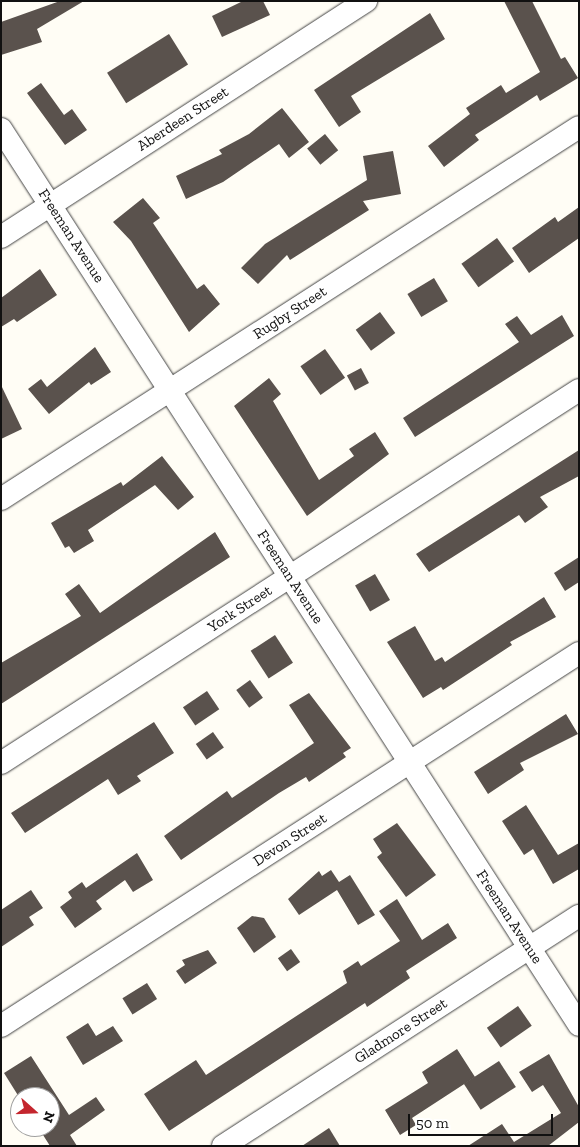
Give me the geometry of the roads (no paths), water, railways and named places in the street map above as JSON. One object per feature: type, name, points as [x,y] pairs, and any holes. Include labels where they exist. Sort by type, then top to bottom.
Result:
[{"type":"street","name":"Aberdeen Street","points":[[1,237],[366,1]]},
{"type":"street","name":"Rugby Street","points":[[1,499],[579,127]]},
{"type":"street","name":"Freeman Avenue","points":[[1,129],[579,1025]]},
{"type":"street","name":"York Street","points":[[1,763],[579,390]]},
{"type":"street","name":"Devon Street","points":[[1,1026],[579,654]]},
{"type":"street","name":"Gladmore Street","points":[[223,1146],[579,916]]}]
